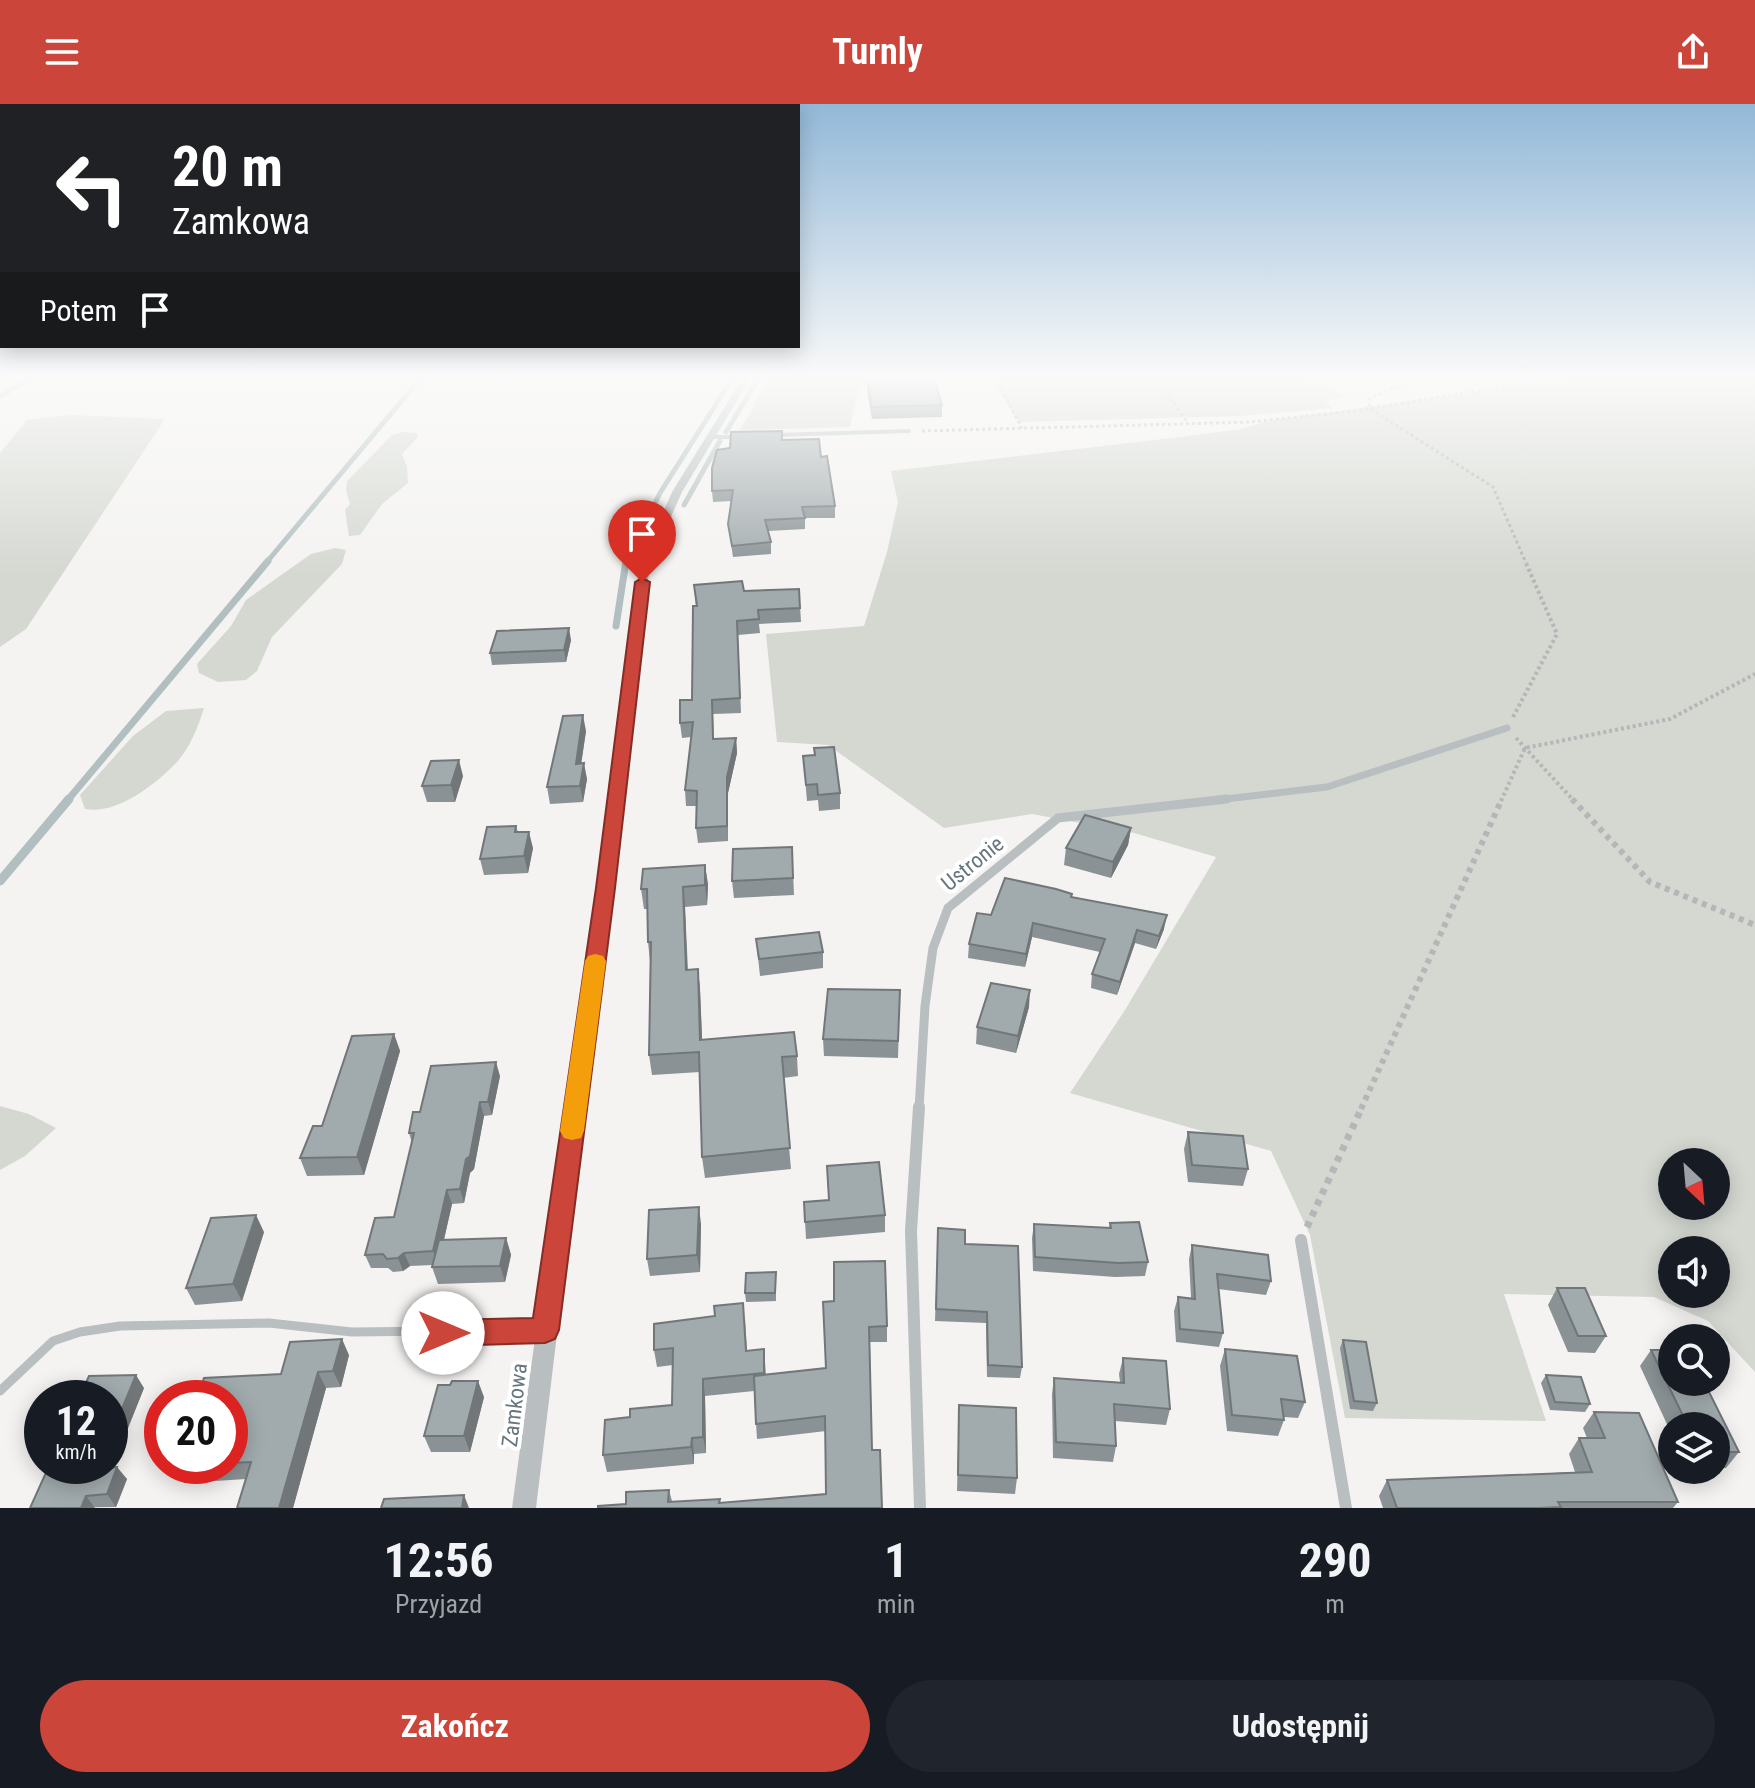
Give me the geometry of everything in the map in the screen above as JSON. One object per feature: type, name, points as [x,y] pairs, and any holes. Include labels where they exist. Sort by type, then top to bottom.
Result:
[{"type":"street","name":"Zamkowa","points":[[524,1508],[645,564],[673,496],[704,445]]},
{"type":"street","name":"Ustronie","points":[[920,1508],[911,1231],[925,1006],[933,948],[948,908],[1058,818],[1327,787],[1507,728]]},
{"type":"street","points":[[1301,1240],[1346,1508]]},
{"type":"lane","points":[[0,1391],[53,1341],[80,1332],[120,1326],[269,1323],[309,1330],[367,1333],[545,1330]]},
{"type":"path","points":[[1426,445],[1493,487],[1557,634],[1507,728],[1650,882],[1755,925]]},
{"type":"path","points":[[1525,748],[1670,719],[1755,674]]},
{"type":"path","points":[[1301,1240],[1525,748]]},
{"type":"shaded area","points":[[7,445],[148,445],[26,629],[0,647],[0,453]]},
{"type":"shaded area","points":[[383,445],[411,445],[402,454],[408,483],[382,504],[360,535],[349,536],[345,510],[350,504],[347,481]]},
{"type":"shaded area","points":[[1116,445],[1755,445],[1755,1372],[1730,1345],[1730,1324],[1711,1324],[1679,1308],[1730,1308],[1730,1236],[1658,1236],[1658,1299],[1504,1294],[1546,1421],[1345,1418],[1310,1235],[1271,1151],[1070,1093],[1125,1010],[1216,857],[1134,833],[1032,814],[944,828],[828,745],[777,742],[766,634],[864,626],[887,552],[898,502],[891,471]]},
{"type":"shaded area","points":[[335,548],[346,550],[342,564],[272,637],[257,671],[246,680],[218,682],[199,673],[197,664],[231,626],[246,600],[311,554]]},
{"type":"shaded area","points":[[204,708],[185,751],[157,780],[122,803],[97,810],[85,809],[80,795],[133,736],[166,711]]},
{"type":"shaded area","points":[[0,1106],[29,1114],[56,1128],[25,1156],[0,1170]]},
{"type":"building","points":[[730,445],[820,445],[821,457],[827,456],[835,506],[802,507],[805,518],[765,520],[771,542],[732,546],[728,524],[733,490],[712,491],[712,468],[717,450],[730,448]]},
{"type":"building","points":[[742,581],[744,591],[799,589],[800,608],[758,610],[759,619],[737,621],[740,698],[712,700],[713,739],[736,738],[727,777],[727,826],[696,828],[697,791],[685,790],[693,722],[680,723],[680,700],[692,700],[693,606],[697,606],[694,585]]},
{"type":"building","points":[[569,628],[564,650],[490,653],[497,631]]},
{"type":"building","points":[[583,715],[576,764],[584,763],[580,786],[547,787],[563,716]]},
{"type":"building","points":[[834,747],[840,793],[818,795],[817,784],[806,785],[803,756],[815,755],[814,748]]},
{"type":"building","points":[[459,760],[451,785],[422,786],[431,761]]},
{"type":"building","points":[[1085,815],[1131,828],[1113,862],[1066,848]]},
{"type":"building","points":[[516,826],[515,832],[529,832],[524,856],[480,859],[487,827]]},
{"type":"building","points":[[792,847],[793,878],[732,881],[733,849]]},
{"type":"building","points":[[705,865],[705,885],[683,887],[686,970],[698,969],[700,1040],[794,1032],[797,1056],[782,1057],[790,1148],[702,1157],[699,1052],[649,1055],[651,942],[648,942],[647,889],[641,889],[643,869]]},
{"type":"building","points":[[1005,878],[1056,889],[1072,894],[1071,897],[1167,915],[1159,936],[1137,930],[1120,982],[1092,974],[1105,939],[1033,923],[1026,954],[969,944],[977,913],[991,915]]},
{"type":"building","points":[[819,932],[823,952],[759,959],[756,939]]},
{"type":"building","points":[[991,983],[1030,990],[1018,1036],[977,1027]]},
{"type":"building","points":[[828,989],[900,990],[898,1041],[823,1039]]},
{"type":"building","points":[[394,1034],[357,1157],[300,1158],[313,1126],[322,1126],[352,1036]]},
{"type":"building","points":[[496,1062],[488,1102],[480,1102],[460,1189],[447,1190],[433,1251],[404,1253],[398,1258],[387,1259],[383,1254],[365,1255],[375,1218],[394,1217],[414,1133],[409,1133],[413,1112],[420,1112],[431,1066]]},
{"type":"building","points":[[1188,1132],[1243,1136],[1248,1169],[1192,1165]]},
{"type":"building","points":[[879,1162],[885,1215],[805,1222],[804,1202],[829,1200],[827,1166]]},
{"type":"building","points":[[699,1207],[697,1255],[647,1259],[649,1210]]},
{"type":"building","points":[[256,1215],[233,1284],[186,1288],[211,1218]]},
{"type":"building","points":[[1139,1222],[1148,1262],[1035,1257],[1034,1224],[1111,1228],[1110,1223]]},
{"type":"building","points":[[938,1228],[965,1230],[965,1244],[1018,1246],[1022,1367],[988,1365],[987,1312],[936,1309]]},
{"type":"building","points":[[506,1238],[500,1266],[432,1267],[439,1240]]},
{"type":"building","points":[[1192,1245],[1268,1255],[1271,1281],[1217,1274],[1223,1333],[1180,1329],[1178,1297],[1195,1299]]},
{"type":"building","points":[[885,1261],[887,1326],[869,1327],[872,1450],[880,1450],[882,1508],[598,1508],[626,1504],[626,1492],[669,1490],[668,1502],[720,1499],[719,1503],[826,1494],[825,1416],[756,1424],[754,1376],[826,1368],[823,1302],[834,1301],[834,1262]]},
{"type":"building","points":[[776,1272],[775,1293],[745,1293],[746,1273]]},
{"type":"building","points":[[1557,1288],[1585,1288],[1606,1336],[1578,1336]]},
{"type":"building","points":[[743,1303],[746,1351],[764,1349],[764,1373],[703,1379],[703,1437],[692,1438],[691,1447],[603,1455],[605,1420],[630,1417],[630,1409],[672,1405],[673,1348],[654,1350],[654,1324],[715,1316],[714,1306]]},
{"type":"building","points":[[342,1339],[333,1371],[318,1372],[279,1508],[237,1508],[244,1484],[248,1484],[251,1462],[248,1462],[248,1380],[203,1380],[281,1374],[290,1342]]},
{"type":"building","points":[[1343,1340],[1366,1342],[1377,1403],[1354,1401]]},
{"type":"building","points":[[1225,1349],[1297,1356],[1305,1402],[1281,1399],[1284,1420],[1232,1415]]},
{"type":"building","points":[[1651,1350],[1658,1350],[1658,1364]]},
{"type":"building","points":[[1123,1358],[1166,1361],[1170,1409],[1114,1404],[1116,1446],[1056,1442],[1054,1378],[1124,1383]]},
{"type":"building","points":[[136,1375],[128,1394],[128,1380],[87,1380],[89,1376]]},
{"type":"building","points":[[1546,1375],[1581,1377],[1590,1404],[1555,1402]]},
{"type":"building","points":[[452,1381],[478,1381],[464,1436],[424,1436],[438,1385],[450,1385]]},
{"type":"building","points":[[1673,1396],[1711,1396],[1719,1412],[1681,1412]]},
{"type":"building","points":[[959,1405],[1016,1408],[1017,1478],[958,1475]]},
{"type":"building","points":[[1594,1412],[1639,1413],[1658,1456],[1658,1484],[1670,1484],[1678,1502],[1558,1502],[1561,1507],[1540,1508],[1397,1508],[1387,1480],[1592,1472],[1579,1438],[1605,1438]]},
{"type":"building","points":[[1730,1434],[1739,1452],[1730,1452]]},
{"type":"building","points":[[41,1484],[111,1484],[107,1494],[86,1496],[81,1508],[30,1508]]},
{"type":"building","points":[[464,1495],[462,1508],[381,1508],[384,1499]]},
{"type":"waterway","points":[[266,563],[365,445]]},
{"type":"waterway","points":[[626,561],[660,493],[691,445]]},
{"type":"waterway","points":[[684,505],[718,445]]},
{"type":"waterway","points":[[67,801],[268,561]]},
{"type":"waterway","points":[[616,626],[626,561]]},
{"type":"waterway","points":[[0,881],[69,799]]},
{"type":"slow traffic","points":[[572,1131],[595,961]]},
{"type":"route","points":[[443,1333],[545,1330],[605,888],[642,582]]}]
